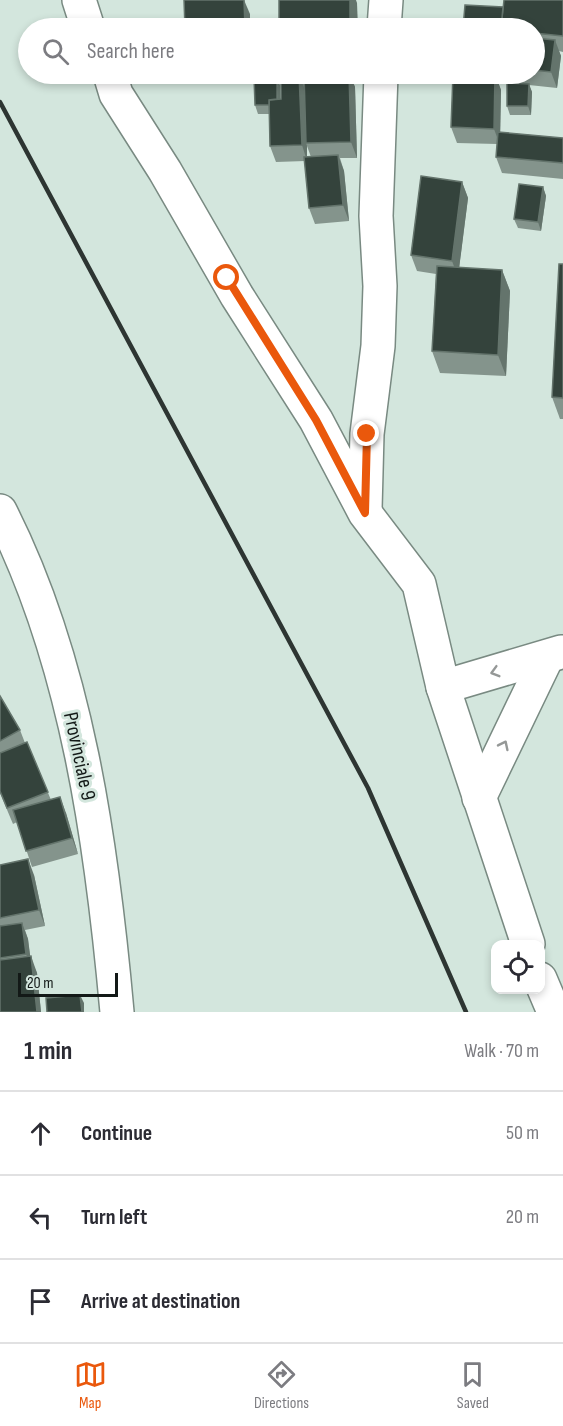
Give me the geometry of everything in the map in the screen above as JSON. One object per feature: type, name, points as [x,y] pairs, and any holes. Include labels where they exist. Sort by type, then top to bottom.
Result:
[{"type":"street","points":[[385,18],[386,0]]},
{"type":"street","points":[[113,84],[116,94],[165,171],[237,296],[316,420],[365,513],[419,584],[443,687],[526,940]]},
{"type":"street","points":[[365,513],[367,434],[378,346],[380,286],[376,216],[381,84]]},
{"type":"street","name":"Provinciale 9","points":[[0,511],[20,550],[59,657],[88,791],[111,946],[117,1012]]},
{"type":"street","points":[[443,687],[555,654]]},
{"type":"street","points":[[479,798],[555,654]]},
{"type":"street","points":[[545,991],[554,1012]]},
{"type":"building","points":[[184,0],[244,0],[245,18],[185,18]]},
{"type":"building","points":[[279,0],[350,0],[350,18],[279,18]]},
{"type":"building","points":[[504,0],[563,0],[563,36],[545,34],[545,18],[502,18]]},
{"type":"building","points":[[465,5],[503,7],[502,18],[464,18]]},
{"type":"building","points":[[545,39],[555,40],[551,72],[545,71]]},
{"type":"building","points":[[254,84],[277,84],[277,99],[269,100],[269,105],[255,105]]},
{"type":"building","points":[[281,84],[299,84],[302,145],[270,146],[269,100],[281,99]]},
{"type":"building","points":[[304,84],[349,84],[351,142],[306,143]]},
{"type":"building","points":[[453,84],[495,84],[494,129],[451,127]]},
{"type":"building","points":[[507,84],[529,84],[528,106],[507,106]]},
{"type":"building","points":[[498,132],[563,138],[563,163],[496,157]]},
{"type":"building","points":[[338,155],[343,205],[309,208],[304,157]]},
{"type":"building","points":[[421,176],[462,182],[452,261],[411,255]]},
{"type":"building","points":[[519,184],[543,187],[538,222],[514,219]]},
{"type":"building","points":[[559,264],[563,264],[563,398],[552,397]]},
{"type":"building","points":[[437,266],[502,270],[498,355],[432,351]]},
{"type":"building","points":[[0,696],[20,730],[0,741]]},
{"type":"building","points":[[27,742],[48,792],[7,808],[0,791],[0,753]]},
{"type":"building","points":[[60,797],[72,838],[26,851],[13,810]]},
{"type":"building","points":[[28,859],[39,910],[0,918],[0,865]]},
{"type":"building","points":[[22,923],[26,954],[0,958],[0,926]]},
{"type":"building","points":[[31,956],[37,1012],[0,1012],[0,960]]},
{"type":"building","points":[[80,995],[82,1012],[47,1012],[46,998]]},
{"type":"railway","points":[[0,102],[368,788],[466,1012]]},
{"type":"route","points":[[227,278],[316,420],[365,513],[367,434]]}]
